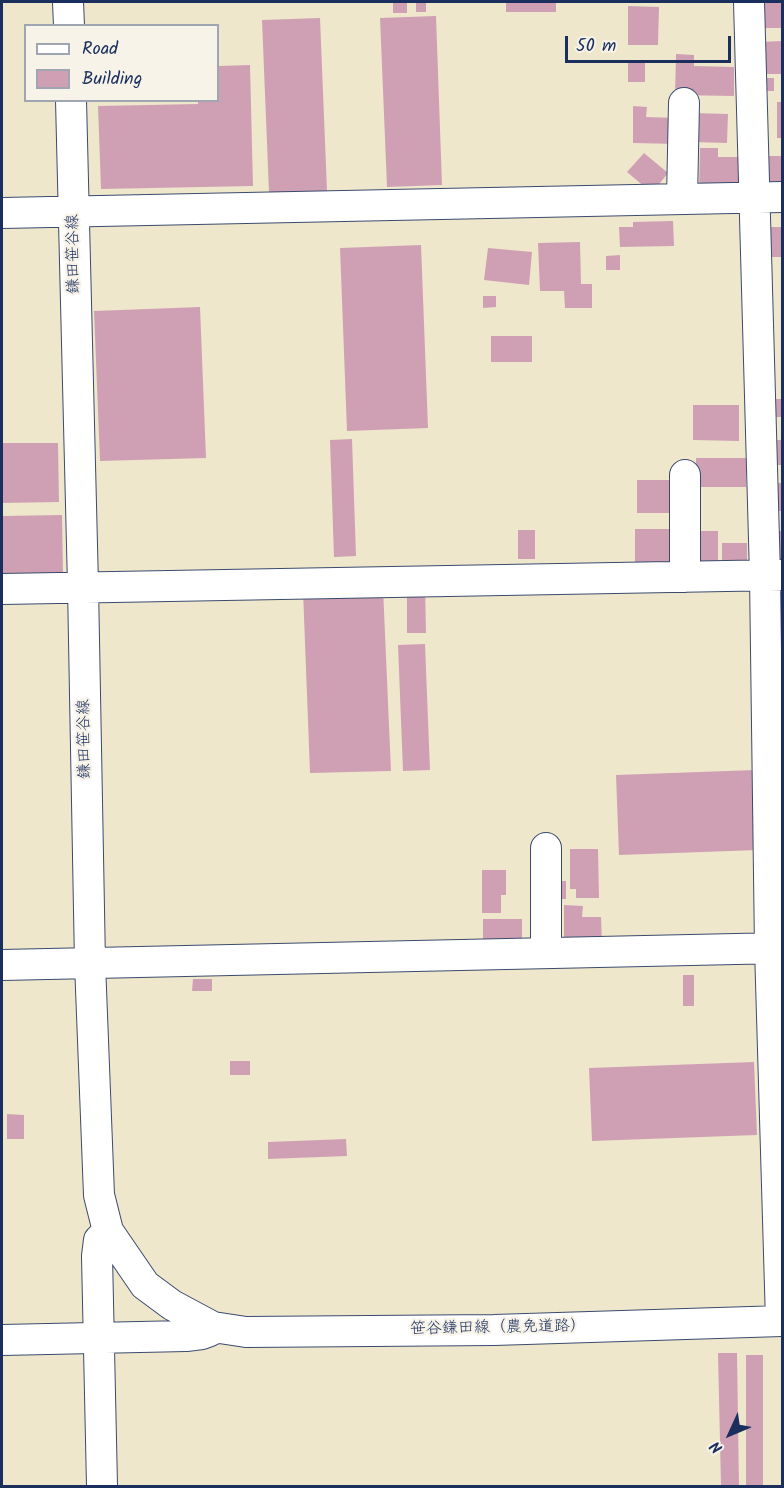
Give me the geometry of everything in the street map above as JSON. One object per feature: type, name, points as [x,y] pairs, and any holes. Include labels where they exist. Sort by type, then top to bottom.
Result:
[{"type":"street","points":[[68,2],[69,24]]},
{"type":"street","points":[[749,2],[768,197],[782,1321]]},
{"type":"street","name":"鎌田笹谷線","points":[[71,102],[90,963],[99,1195],[108,1231],[145,1285],[172,1305],[213,1327]]},
{"type":"street","points":[[682,199],[684,103]]},
{"type":"street","points":[[2,213],[768,197]]},
{"type":"street","points":[[685,475],[685,577]]},
{"type":"street","points":[[2,589],[774,575]]},
{"type":"street","points":[[546,848],[546,953]]},
{"type":"street","points":[[2,965],[776,948]]},
{"type":"street","points":[[102,1486],[97,1256],[99,1240],[108,1231]]},
{"type":"street","name":"笹谷鎌田線（農免道路）","points":[[213,1327],[246,1332],[482,1330],[782,1321]]},
{"type":"street","points":[[2,1340],[186,1336],[202,1334],[213,1327]]},
{"type":"building","points":[[393,2],[407,2],[407,13],[393,13]]},
{"type":"building","points":[[416,2],[426,2],[426,12],[416,12]]},
{"type":"building","points":[[506,2],[556,2],[556,12],[506,12]]},
{"type":"building","points":[[763,2],[782,2],[782,28],[763,28]]},
{"type":"building","points":[[628,6],[659,7],[658,45],[628,45]]},
{"type":"building","points":[[436,16],[442,185],[387,187],[380,18]]},
{"type":"building","points":[[320,18],[327,191],[269,193],[262,20]]},
{"type":"building","points":[[782,41],[782,74],[759,74],[759,42]]},
{"type":"building","points":[[676,54],[694,55],[694,66],[734,67],[734,96],[675,95]]},
{"type":"building","points":[[628,61],[645,61],[645,82],[628,82]]},
{"type":"building","points":[[250,65],[253,186],[101,189],[98,106],[219,102],[219,66]]},
{"type":"building","points":[[758,78],[774,78],[774,91],[758,91]]},
{"type":"building","points":[[777,102],[782,102],[782,138],[777,138]]},
{"type":"building","points":[[633,106],[647,107],[646,117],[678,118],[678,144],[633,143]]},
{"type":"building","points":[[692,113],[728,114],[727,143],[692,142]]},
{"type":"building","points":[[700,148],[718,148],[718,157],[744,157],[743,191],[699,190]]},
{"type":"building","points":[[644,153],[668,173],[652,193],[627,172]]},
{"type":"building","points":[[767,156],[782,156],[782,184],[768,184]]},
{"type":"building","points":[[673,221],[674,246],[620,247],[619,227],[633,227],[633,222]]},
{"type":"building","points":[[770,227],[782,227],[782,257],[770,257]]},
{"type":"building","points":[[580,242],[581,284],[592,284],[592,308],[565,308],[564,291],[540,291],[538,243]]},
{"type":"building","points":[[421,245],[428,428],[347,431],[340,248]]},
{"type":"building","points":[[488,248],[532,252],[529,285],[484,280]]},
{"type":"building","points":[[620,255],[620,270],[606,270],[606,256]]},
{"type":"building","points":[[483,296],[496,296],[496,307],[483,308]]},
{"type":"building","points":[[200,307],[206,458],[100,461],[94,311]]},
{"type":"building","points":[[491,336],[532,336],[532,362],[491,362]]},
{"type":"building","points":[[770,399],[782,399],[782,417],[770,417]]},
{"type":"building","points":[[693,405],[739,405],[739,441],[693,440]]},
{"type":"building","points":[[352,439],[356,556],[334,557],[330,440]]},
{"type":"building","points":[[774,440],[782,440],[782,465],[774,465]]},
{"type":"building","points":[[2,443],[58,443],[59,502],[2,503]]},
{"type":"building","points":[[696,458],[746,458],[746,487],[696,487]]},
{"type":"building","points":[[637,480],[671,480],[671,513],[637,513]]},
{"type":"building","points":[[775,483],[782,483],[782,511],[775,511]]},
{"type":"building","points":[[62,515],[63,575],[2,576],[2,516]]},
{"type":"building","points":[[635,529],[676,529],[676,563],[635,563]]},
{"type":"building","points":[[518,530],[535,530],[535,559],[518,559]]},
{"type":"building","points":[[696,531],[718,531],[718,567],[696,567]]},
{"type":"building","points":[[776,531],[782,531],[782,563],[776,563]]},
{"type":"building","points":[[722,543],[747,543],[747,567],[722,568]]},
{"type":"building","points":[[407,586],[425,586],[426,633],[407,633]]},
{"type":"building","points":[[383,588],[391,771],[310,773],[303,591]]},
{"type":"building","points":[[425,644],[430,770],[403,771],[398,645]]},
{"type":"building","points":[[755,770],[758,850],[619,855],[616,775]]},
{"type":"building","points":[[570,849],[598,849],[599,898],[576,898],[576,889],[570,889]]},
{"type":"building","points":[[482,870],[506,870],[506,895],[501,895],[501,913],[482,913]]},
{"type":"building","points":[[555,881],[566,881],[566,899],[554,899]]},
{"type":"building","points":[[564,905],[583,906],[582,917],[601,917],[602,944],[564,944]]},
{"type":"building","points":[[483,919],[522,919],[522,949],[483,949]]},
{"type":"building","points":[[683,975],[694,975],[694,1006],[683,1006]]},
{"type":"building","points":[[193,979],[212,979],[212,991],[192,991]]},
{"type":"building","points":[[230,1061],[250,1061],[250,1075],[230,1075]]},
{"type":"building","points":[[754,1062],[757,1135],[592,1141],[589,1068]]},
{"type":"building","points":[[7,1114],[24,1115],[24,1139],[7,1139]]},
{"type":"building","points":[[346,1139],[347,1156],[268,1159],[268,1142]]},
{"type":"building","points":[[718,1353],[737,1353],[739,1486],[721,1486]]},
{"type":"building","points":[[746,1355],[763,1355],[763,1486],[746,1486]]}]
